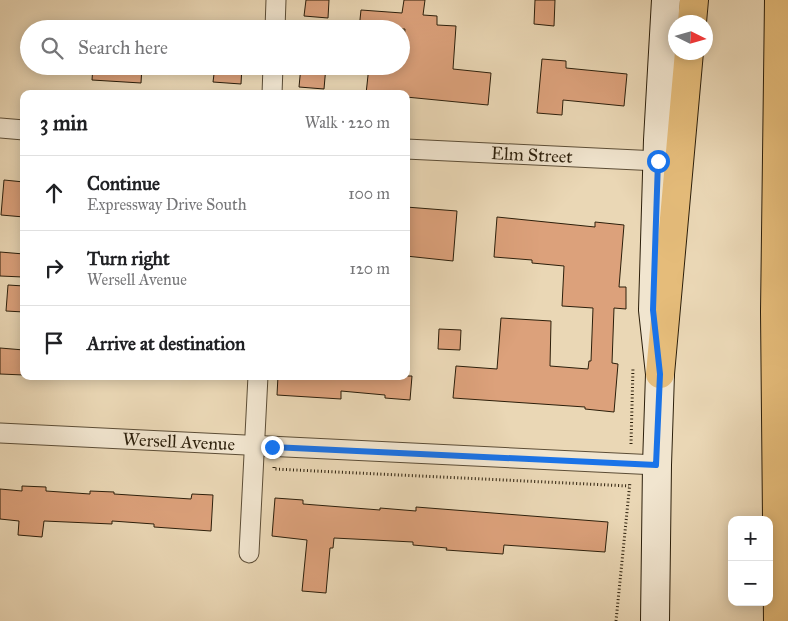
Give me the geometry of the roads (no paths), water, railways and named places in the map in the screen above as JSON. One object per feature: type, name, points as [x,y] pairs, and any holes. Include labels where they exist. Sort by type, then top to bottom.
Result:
[{"type":"highway","points":[[693,15],[694,0]]},
{"type":"highway","points":[[778,621],[775,312],[779,0]]},
{"type":"highway","points":[[660,374],[688,60]]},
{"type":"street","points":[[275,20],[276,0]]},
{"type":"street","points":[[655,621],[656,465],[660,374],[653,310],[666,0]]},
{"type":"street","points":[[272,90],[273,75]]},
{"type":"street","points":[[0,128],[20,130]]},
{"type":"street","name":"Elm Street","points":[[410,149],[658,161]]},
{"type":"street","points":[[248,553],[258,380]]},
{"type":"street","name":"Wersell Avenue","points":[[0,433],[656,465]]}]
